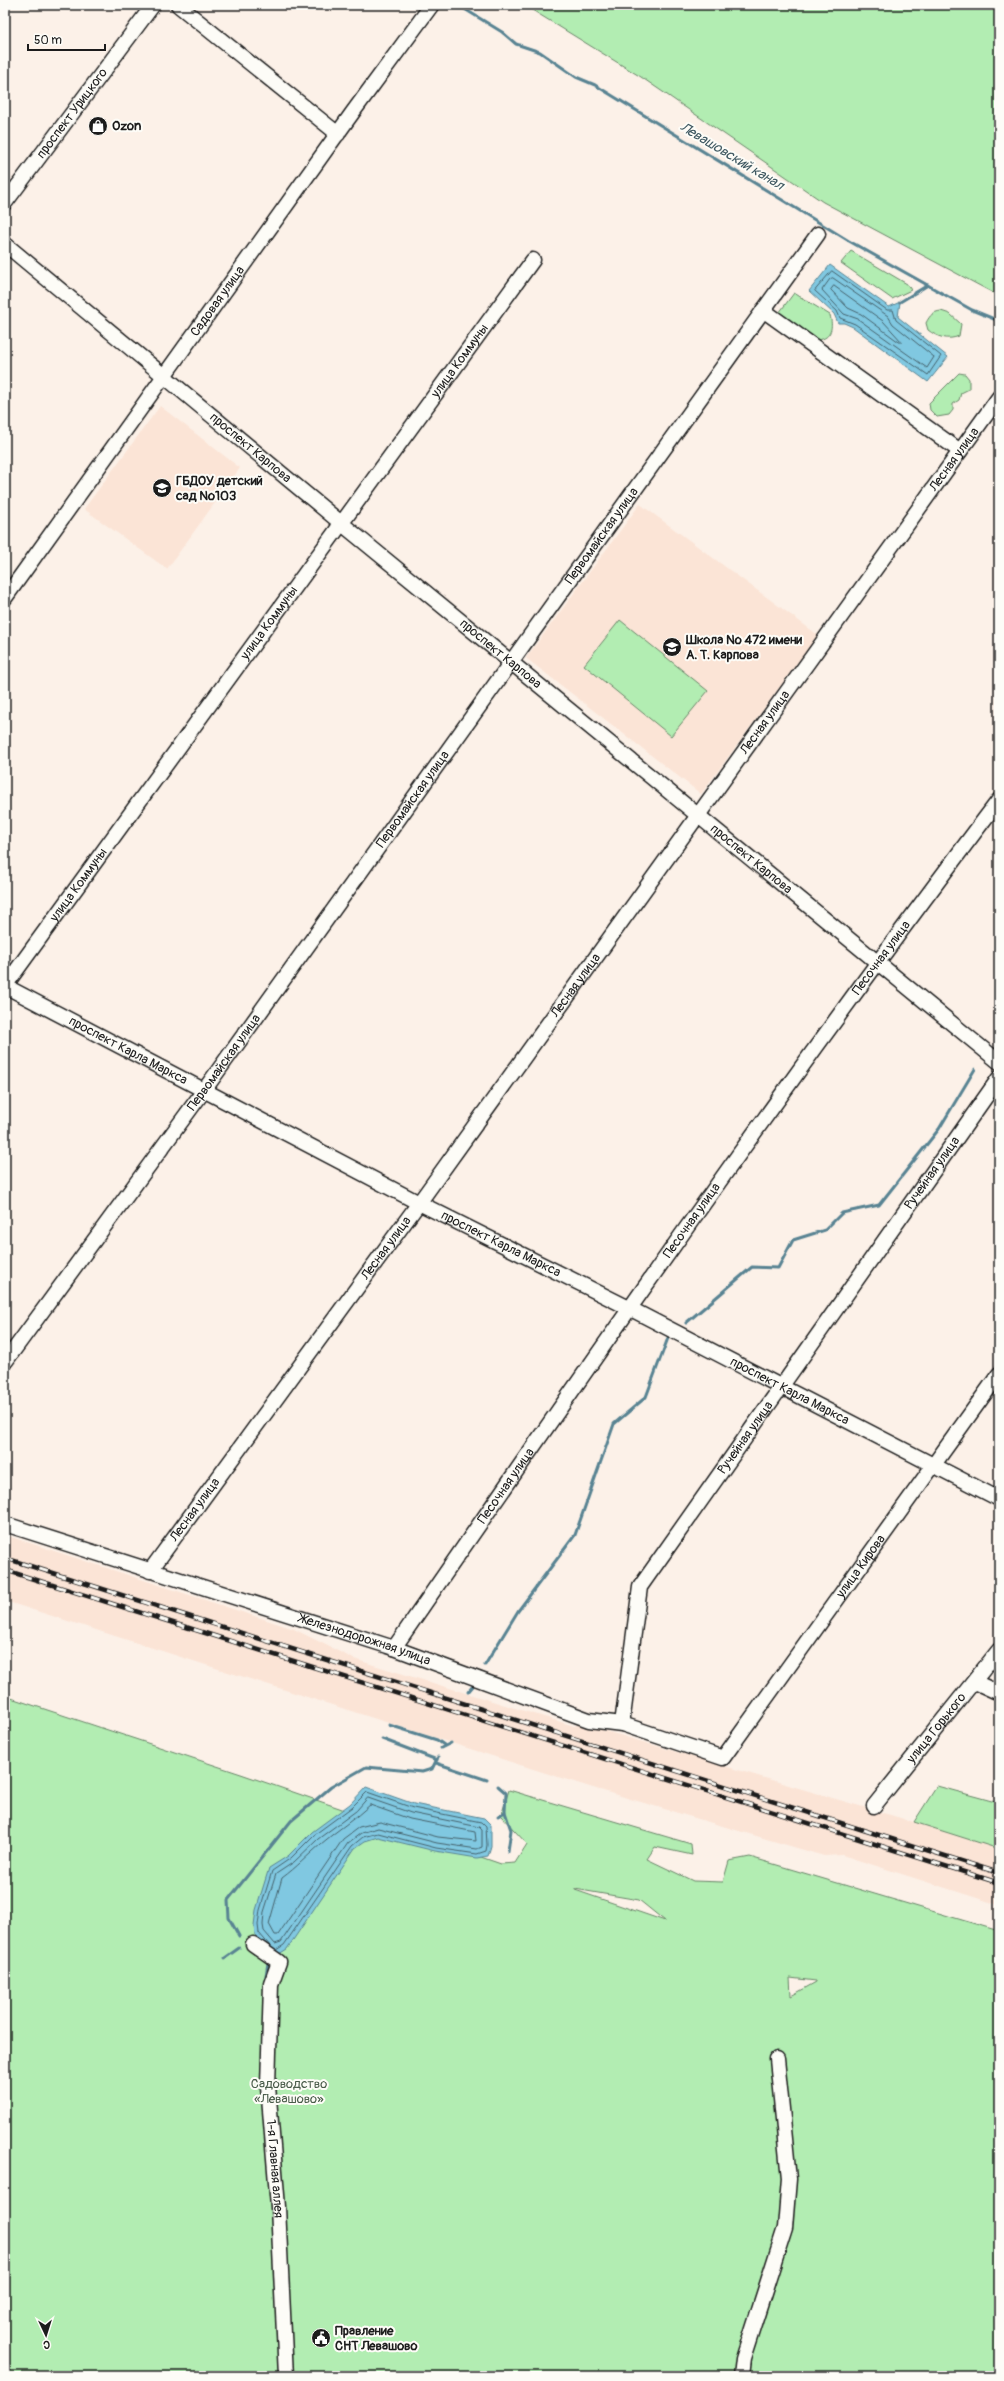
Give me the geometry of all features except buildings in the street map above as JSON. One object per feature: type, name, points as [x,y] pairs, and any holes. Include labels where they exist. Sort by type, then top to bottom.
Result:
[{"type":"street","name":"проспект Урицкого","points":[[5,204],[154,5]]},
{"type":"street","points":[[178,5],[338,134]]},
{"type":"street","name":"Садовая улица","points":[[5,598],[431,6]]},
{"type":"street","name":"Первомайская улица","points":[[5,1362],[205,1089],[818,234]]},
{"type":"street","name":"проспект Карпова","points":[[5,244],[163,377],[698,813],[999,1062]]},
{"type":"street","name":"улица Коммуны","points":[[5,986],[533,260]]},
{"type":"street","points":[[763,310],[960,451]]},
{"type":"street","name":"Лесная улица","points":[[150,1570],[419,1203],[698,813],[999,398]]},
{"type":"street","name":"Песочная улица","points":[[394,1648],[629,1308],[877,962],[999,800]]},
{"type":"street","name":"проспект Карла Маркса","points":[[5,986],[205,1089],[419,1203],[629,1308],[782,1389],[935,1464],[999,1499]]},
{"type":"street","name":"Ручейная улица","points":[[622,1724],[640,1587],[782,1389],[999,1078]]},
{"type":"street","name":"улица Кирова","points":[[723,1758],[999,1374]]},
{"type":"street","name":"Железнодорожная улица","points":[[5,1524],[394,1648],[590,1720],[622,1724],[723,1758]]},
{"type":"street","name":"улица Горького","points":[[874,1806],[975,1682],[999,1650]]},
{"type":"street","points":[[975,1682],[999,1693]]},
{"type":"street","name":"1-я Главная аллея","points":[[253,1944],[279,1962],[271,1984],[268,2086],[278,2207],[286,2376]]},
{"type":"street","points":[[741,2376],[743,2360],[786,2228],[789,2179],[777,2059]]},
{"type":"shaded area","name":"ГБДОУ детский сад №103","points":[[160,406],[240,468],[167,569],[84,509]]},
{"type":"shaded area","name":"Школа № 472 имени А. Т. Карпова","points":[[640,504],[818,635],[701,794],[526,658]]},
{"type":"shaded area","points":[[5,1535],[294,1629],[354,1659],[574,1726],[582,1724],[914,1822],[999,1849],[999,1905],[842,1855],[824,1856],[593,1788],[5,1601]]},
{"type":"green space","points":[[524,5],[999,5],[999,296],[823,202],[641,77]]},
{"type":"green space","points":[[851,251],[907,284],[911,290],[892,299],[841,263]]},
{"type":"green space","points":[[794,293],[830,315],[831,328],[826,337],[818,340],[779,313]]},
{"type":"green space","points":[[941,311],[950,314],[961,324],[959,336],[943,338],[928,330],[926,323],[929,318],[932,314]]},
{"type":"green space","points":[[959,373],[965,374],[969,379],[969,389],[961,393],[959,400],[953,404],[953,410],[949,415],[937,417],[930,410],[929,403]]},
{"type":"green space","points":[[620,620],[708,691],[671,736],[584,665]]},
{"type":"green space","name":"Садоводство «Левашово»","points":[[5,1696],[241,1774],[501,1864],[515,1863],[527,1844],[501,1816],[509,1790],[691,1844],[692,1855],[655,1847],[647,1859],[693,1881],[723,1882],[729,1861],[750,1857],[999,1931],[999,2376],[5,2376]],"holes":[[[575,1890],[639,1900],[665,1921]],[[790,1978],[816,1981],[816,1982],[791,1996]]]},
{"type":"green space","points":[[937,1786],[999,1803],[999,1849],[914,1822]]},
{"type":"water","points":[[830,265],[889,307],[900,302],[898,317],[948,357],[928,382],[853,327],[844,323],[838,323],[834,314],[809,291]]},
{"type":"water","points":[[366,1787],[414,1804],[484,1818],[491,1825],[491,1846],[488,1856],[477,1858],[435,1851],[378,1837],[365,1841],[355,1848],[287,1949],[279,1954],[272,1954],[255,1935],[254,1925],[256,1910],[269,1868],[288,1856],[312,1832],[350,1804]]},
{"type":"waterway","name":"Левашовский канал","points":[[458,5],[502,32],[516,44],[540,52],[576,77],[595,85],[849,241],[972,310],[999,321]]},
{"type":"waterway","points":[[900,302],[928,285]]},
{"type":"waterway","points":[[686,1323],[752,1267],[778,1268],[793,1240],[825,1230],[842,1213],[879,1205],[939,1129],[975,1069]]},
{"type":"waterway","points":[[485,1665],[518,1611],[575,1535],[614,1424],[646,1397],[668,1338]]},
{"type":"waterway","points":[[468,1692],[473,1686]]},
{"type":"waterway","points":[[389,1725],[437,1740],[444,1745]]},
{"type":"waterway","points":[[382,1739],[437,1760]]},
{"type":"waterway","points":[[441,1748],[451,1743]]},
{"type":"waterway","points":[[239,1936],[229,1918],[228,1900],[291,1821],[331,1787],[366,1767],[422,1772],[432,1769],[438,1757]]},
{"type":"waterway","points":[[436,1763],[487,1780]]},
{"type":"waterway","points":[[498,1786],[506,1793],[505,1812],[498,1816]]},
{"type":"waterway","points":[[505,1812],[511,1830],[508,1851]]},
{"type":"waterway","points":[[225,1958],[239,1948]]},
{"type":"waterway","points":[[264,1988],[268,1963]]},
{"type":"railway","points":[[5,1558],[999,1873]]},
{"type":"railway","points":[[5,1570],[999,1883]]},
{"type":"place","name":"Ozon","points":[[98,126]]},
{"type":"place","name":"ГБДОУ детский сад №103","points":[[162,488]]},
{"type":"place","name":"Школа № 472 имени А. Т. Карпова","points":[[672,647]]},
{"type":"place","name":"Правление СНТ Левашово","points":[[321,2338]]}]
